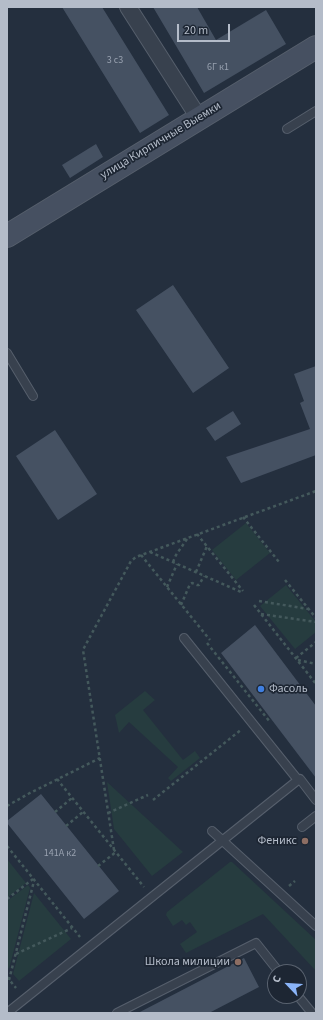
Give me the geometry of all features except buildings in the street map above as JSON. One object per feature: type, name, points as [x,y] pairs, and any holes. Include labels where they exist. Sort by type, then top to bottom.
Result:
[{"type":"street","points":[[128,7],[199,118]]},
{"type":"street","name":"улица Кирпичные Выемки","points":[[7,236],[316,47]]},
{"type":"lane","points":[[287,129],[316,111]]},
{"type":"lane","points":[[7,353],[33,396]]},
{"type":"lane","points":[[184,638],[298,780],[300,779],[316,800]]},
{"type":"lane","points":[[7,1013],[298,780]]},
{"type":"lane","points":[[302,827],[316,816]]},
{"type":"lane","points":[[212,831],[316,926]]},
{"type":"lane","points":[[117,1013],[256,943],[273,964]]},
{"type":"lane","points":[[305,1004],[312,1013]]},
{"type":"path","points":[[115,851],[83,652],[131,561],[141,555],[316,490]]},
{"type":"path","points":[[243,517],[279,562]]},
{"type":"path","points":[[150,552],[242,592],[197,534]]},
{"type":"path","points":[[173,562],[188,538]]},
{"type":"path","points":[[196,572],[207,546]]},
{"type":"path","points":[[141,555],[210,640]]},
{"type":"path","points":[[167,587],[178,564]]},
{"type":"path","points":[[181,604],[190,584],[192,583],[199,585],[204,576]]},
{"type":"path","points":[[285,580],[316,618]]},
{"type":"path","points":[[259,601],[308,609]]},
{"type":"path","points":[[254,605],[316,684]]},
{"type":"path","points":[[260,614],[316,622]]},
{"type":"path","points":[[297,659],[316,642]]},
{"type":"path","points":[[297,659],[316,664]]},
{"type":"path","points":[[153,800],[262,712]]},
{"type":"path","points":[[7,806],[23,796],[100,758]]},
{"type":"path","points":[[57,779],[152,897]]},
{"type":"path","points":[[108,813],[148,795]]},
{"type":"path","points":[[55,812],[72,798]]},
{"type":"path","points":[[66,826],[84,812]]},
{"type":"path","points":[[7,846],[80,937]]},
{"type":"path","points":[[98,866],[115,851]]},
{"type":"path","points":[[7,900],[34,880]]},
{"type":"path","points":[[16,988],[8,978],[16,954],[34,880]]},
{"type":"path","points":[[16,954],[72,928]]},
{"type":"green space","points":[[246,523],[270,553],[236,580],[212,550]]},
{"type":"green space","points":[[286,585],[316,622],[316,632],[295,649],[260,606]]},
{"type":"green space","points":[[145,691],[155,700],[143,710],[183,760],[195,751],[200,758],[171,781],[168,778],[178,767],[129,722],[119,733],[115,715]]},
{"type":"green space","points":[[107,782],[183,852],[152,876],[114,829]]},
{"type":"green space","points":[[7,859],[26,883],[7,898]]},
{"type":"green space","points":[[230,862],[232,862],[316,940],[316,971],[263,914],[186,953],[180,944],[197,932],[190,922],[186,925],[182,920],[173,926],[166,915],[167,912]]},
{"type":"green space","points":[[28,885],[30,888],[9,969],[7,966],[7,901]]},
{"type":"green space","points":[[34,893],[71,939],[19,981],[13,974]]},
{"type":"place","name":"Фасоль","points":[[261,689]]},
{"type":"place","name":"Феникс","points":[[305,841]]},
{"type":"place","name":"Школа милиции","points":[[238,962]]}]
